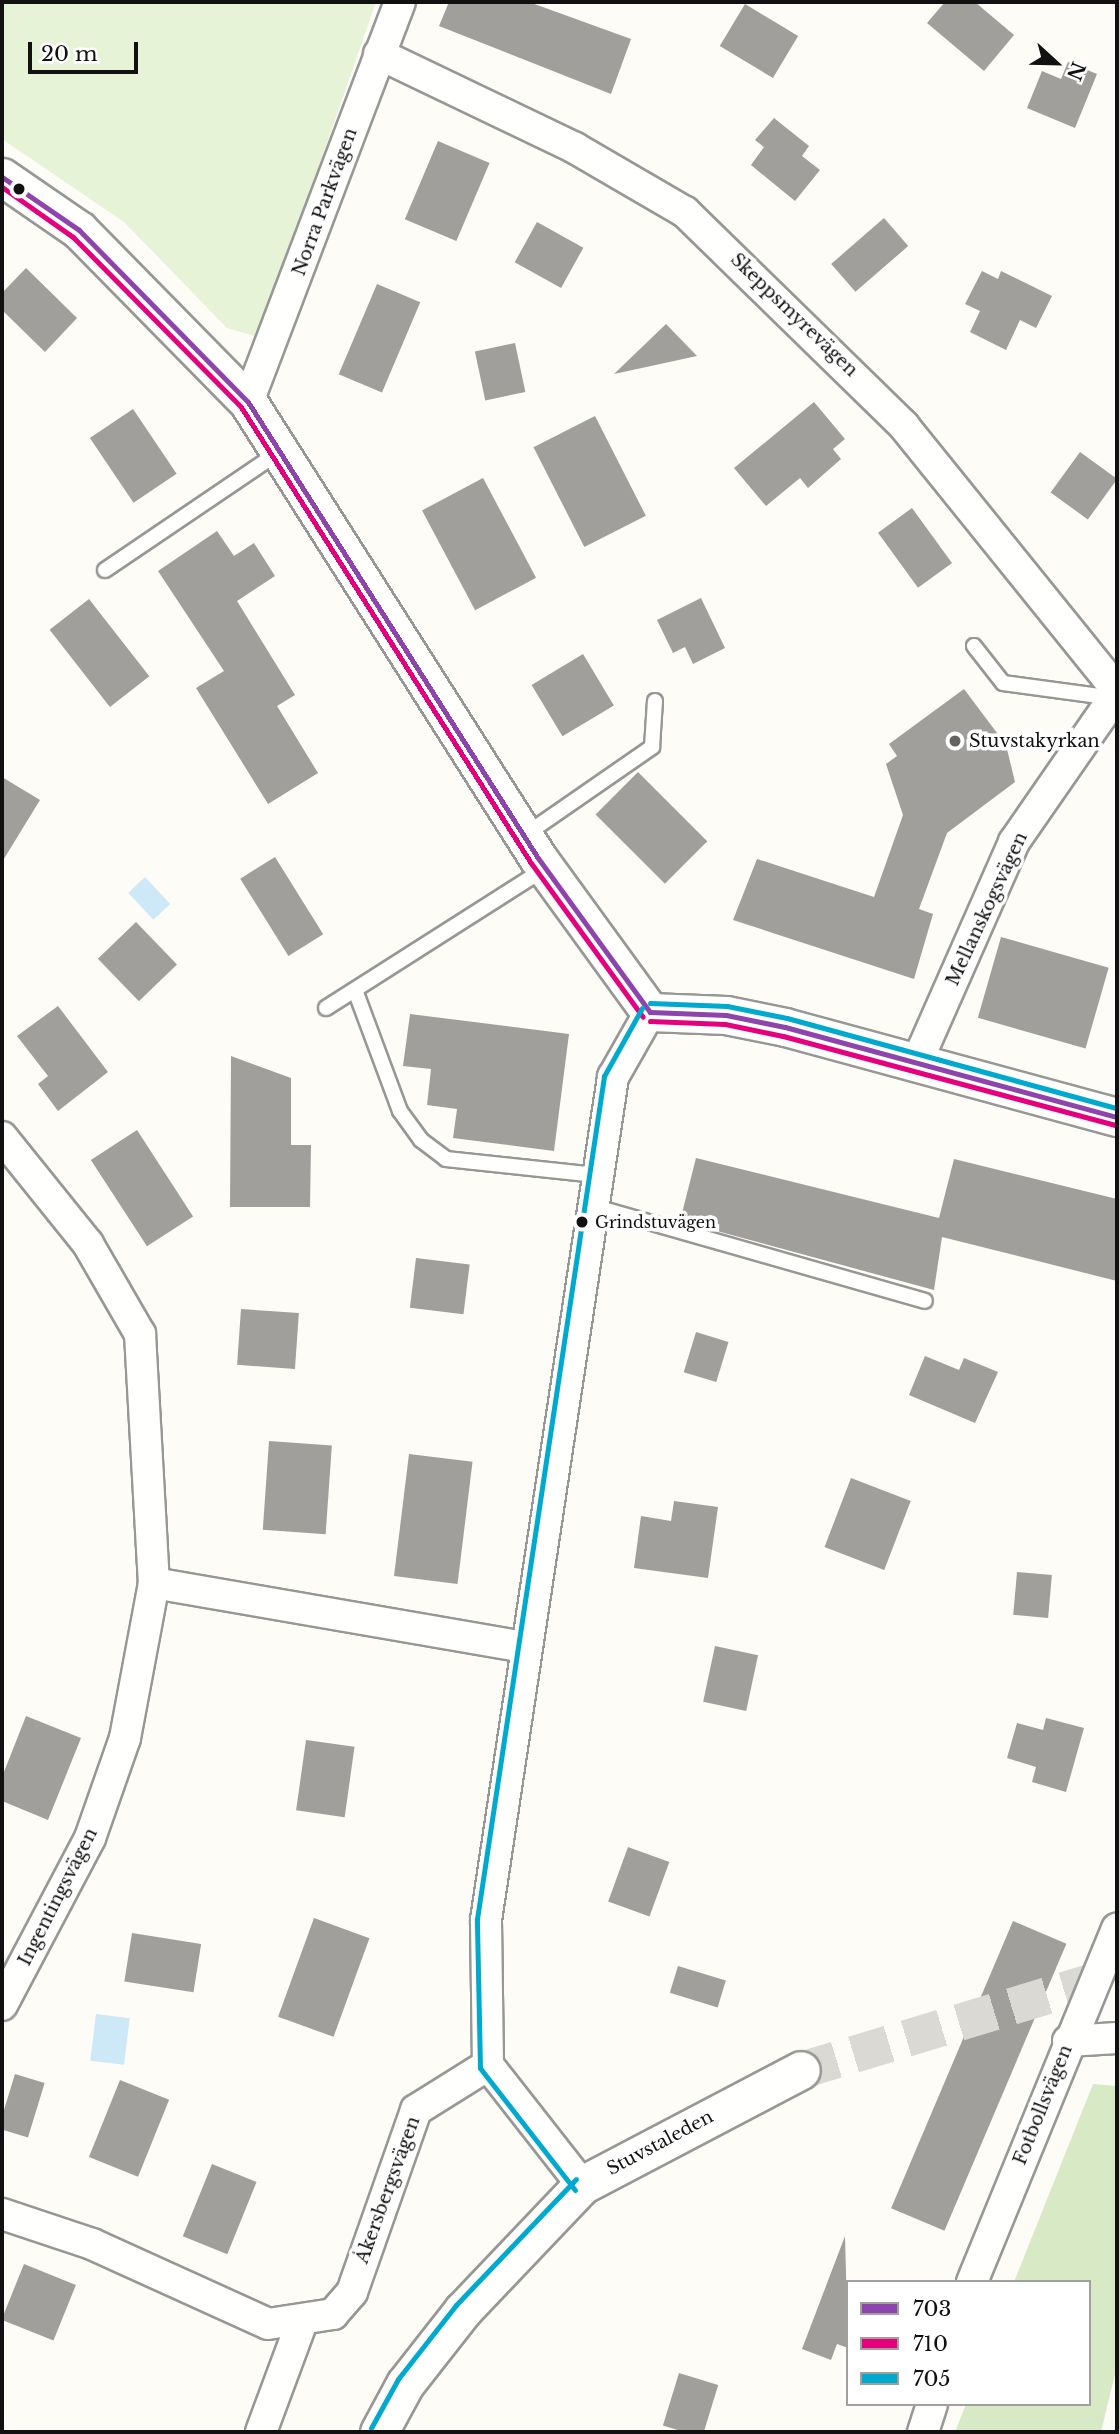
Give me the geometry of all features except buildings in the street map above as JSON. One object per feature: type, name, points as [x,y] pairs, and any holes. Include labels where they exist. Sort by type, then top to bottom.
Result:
[{"type":"street","name":"Norra Parkvägen","points":[[248,402],[401,2]]},
{"type":"street","name":"Skeppsmyrevägen","points":[[379,54],[575,148],[685,212],[904,426],[1116,694]]},
{"type":"street","points":[[2,177],[79,230],[248,402],[545,869],[650,1012]]},
{"type":"street","name":"Mellanskogsvägen","points":[[917,1062],[1014,842],[1116,694]]},
{"type":"street","points":[[650,1012],[726,1015],[917,1062],[1117,1117]]},
{"type":"street","points":[[582,2185],[488,2065],[486,1920],[591,1205],[613,1077],[650,1012]]},
{"type":"street","points":[[2,1137],[88,1244],[140,1334],[154,1583],[526,1647]]},
{"type":"street","name":"Ingentingsvägen","points":[[2,2005],[90,1838],[125,1738],[154,1583]]},
{"type":"street","name":"Fotbollsvägen","points":[[973,2280],[1068,2040],[1117,1929]]},
{"type":"street","points":[[1068,2040],[1117,2038]]},
{"type":"street","name":"Åkersbergsvägen","points":[[2,2214],[92,2244],[268,2323],[302,2322],[333,2314],[352,2292],[416,2110],[488,2065]]},
{"type":"street","name":"Stuvstaleden","points":[[379,2432],[405,2384],[463,2310],[582,2185],[801,2070]]},
{"type":"street","points":[[261,2432],[302,2322]]},
{"type":"street","points":[[923,2432],[931,2406]]},
{"type":"lane","points":[[105,570],[278,453]]},
{"type":"lane","points":[[975,646],[1003,683],[1116,694]]},
{"type":"lane","points":[[524,836],[652,747],[655,701]]},
{"type":"lane","points":[[326,1008],[545,869]]},
{"type":"lane","points":[[355,990],[400,1111],[421,1140],[446,1160],[596,1175]]},
{"type":"lane","points":[[591,1205],[925,1301]]},
{"type":"green space","points":[[2,2],[376,2],[271,304],[254,336],[227,328],[124,222],[2,139]]},
{"type":"green space","points":[[1093,2084],[1117,2086],[1117,2366],[1101,2432],[955,2432],[965,2406],[1091,2406],[1091,2280],[1015,2280]]},
{"type":"water","points":[[145,877],[170,904],[153,920],[128,893]]},
{"type":"water","points":[[96,2014],[130,2018],[124,2065],[90,2061]]},
{"type":"tunnel","points":[[801,2070],[1117,1974]]},
{"type":"transit line","name":"703","points":[[2,177],[79,230],[248,402],[538,858],[650,1012]]},
{"type":"transit line","name":"710","points":[[2,187],[73,237],[241,407],[531,863],[643,1017]]},
{"type":"transit line","name":"705","points":[[650,1003],[727,1006],[787,1018],[1117,1108]]},
{"type":"transit line","name":"705","points":[[575,2190],[480,2068],[477,1919],[604,1076],[642,1008]]},
{"type":"transit line","name":"703","points":[[650,1012],[726,1015],[785,1027],[1117,1117]]},
{"type":"transit line","name":"710","points":[[650,1021],[725,1024],[783,1036],[1115,1125]]},
{"type":"transit line","name":"705","points":[[371,2428],[398,2379],[456,2305],[576,2179]]},
{"type":"place","name":"Stuvstakyrkan","points":[[955,741]]},
{"type":"place","name":"Grindstuvägen","points":[[582,1222]]}]
